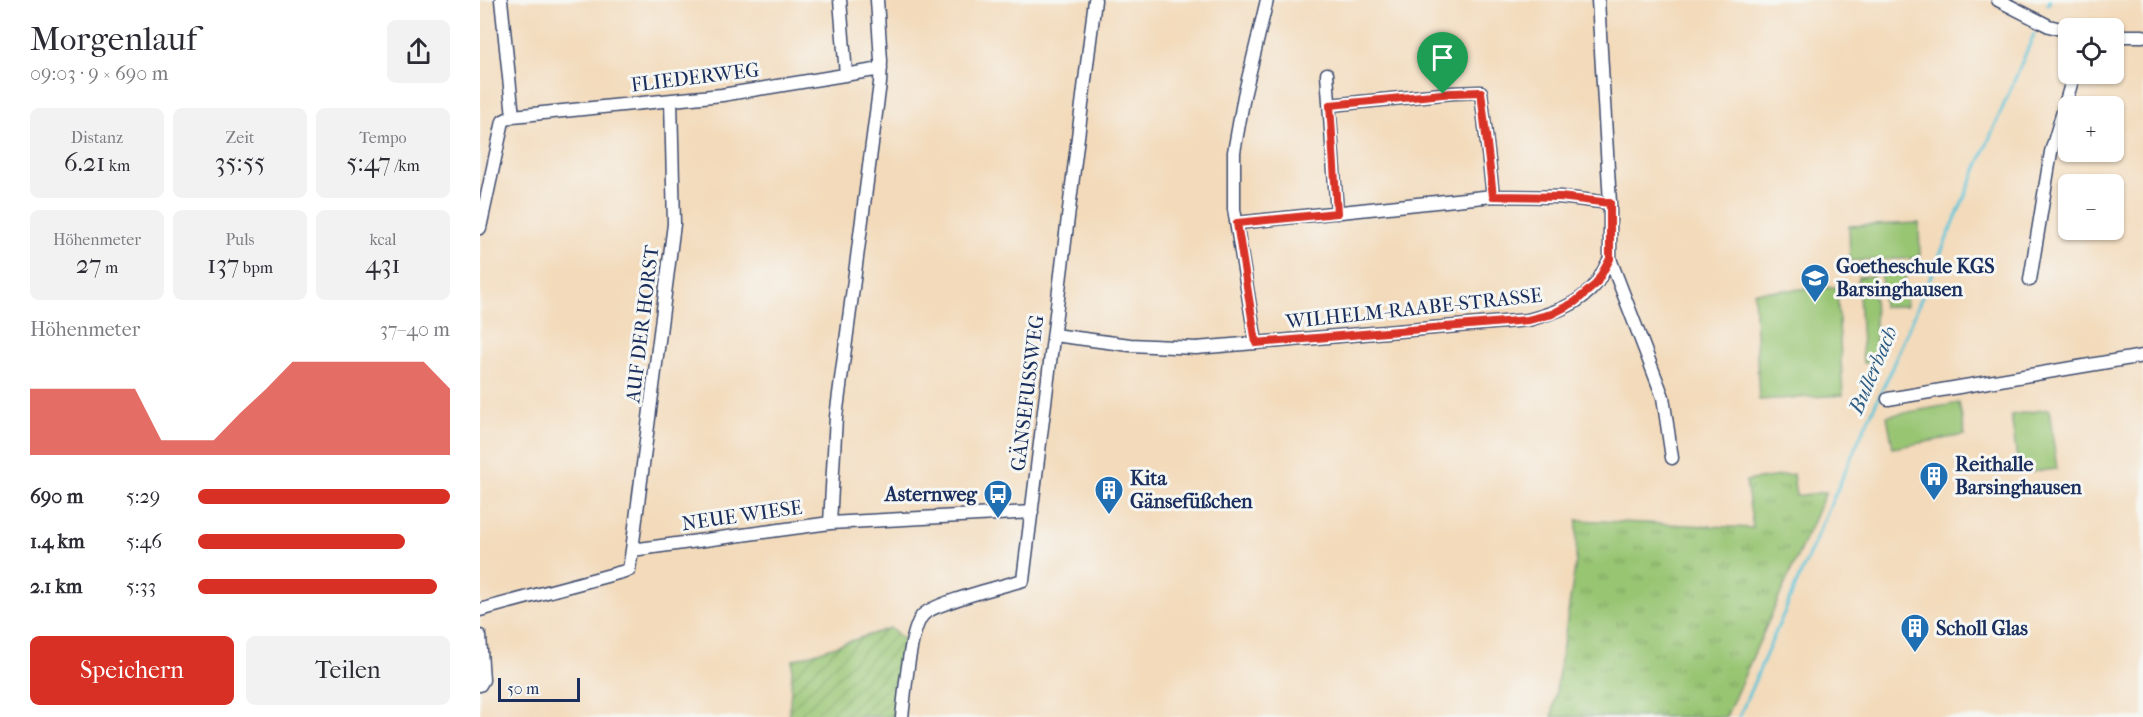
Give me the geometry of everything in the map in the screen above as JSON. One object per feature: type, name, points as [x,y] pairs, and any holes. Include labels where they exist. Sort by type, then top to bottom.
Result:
[{"type":"street","points":[[480,228],[503,122],[513,116],[501,0]]},
{"type":"street","points":[[840,0],[846,75]]},
{"type":"street","points":[[830,523],[836,417],[881,69],[877,0]]},
{"type":"street","name":"GÄNSEFUSSWEG","points":[[902,717],[913,640],[922,615],[936,607],[1023,580],[1095,0]]},
{"type":"street","points":[[1256,343],[1234,209],[1234,152],[1244,96],[1267,0]]},
{"type":"street","points":[[1598,0],[1610,203],[1610,259],[1663,397],[1672,458]]},
{"type":"street","points":[[1998,0],[2049,27],[2058,29]]},
{"type":"street","points":[[2124,36],[2143,36]]},
{"type":"street","name":"FLIEDERWEG","points":[[513,116],[671,101],[881,69]]},
{"type":"street","points":[[1327,74],[1337,213]]},
{"type":"street","points":[[2030,280],[2051,152],[2071,84]]},
{"type":"street","points":[[1330,105],[1481,92],[1493,196]]},
{"type":"street","name":"AUF DER HORST","points":[[632,550],[674,224],[671,101]]},
{"type":"street","points":[[1237,223],[1493,196],[1560,197],[1610,203]]},
{"type":"street","name":"WILHELM-RAABE-STRASSE","points":[[1054,335],[1130,345],[1196,348],[1528,320],[1552,314],[1575,302],[1596,284],[1610,259]]},
{"type":"street","points":[[1888,399],[2143,356]]},
{"type":"street","name":"NEUE WIESE","points":[[632,550],[830,523],[1032,512]]},
{"type":"street","points":[[480,610],[629,570],[632,550]]},
{"type":"street","points":[[480,636],[483,680],[480,685]]},
{"type":"green space","points":[[1919,223],[1920,258],[1850,261],[1849,226]]},
{"type":"green space","points":[[1905,270],[1906,306],[1883,307],[1881,271]]},
{"type":"green space","points":[[1873,276],[1877,363],[1863,363],[1858,277]]},
{"type":"green space","points":[[1837,287],[1843,395],[1759,400],[1754,292]]},
{"type":"green space","points":[[1959,403],[1965,435],[1893,448],[1887,416]]},
{"type":"green space","points":[[2049,409],[2057,469],[2019,473],[2011,415]]},
{"type":"green space","points":[[1793,474],[1796,496],[1826,492],[1726,717],[1552,717],[1576,561],[1577,520],[1753,528],[1746,481]]},
{"type":"green space","points":[[890,628],[904,639],[893,717],[789,717],[793,660]]},
{"type":"waterway","name":"Bullerbach","points":[[2048,4],[2050,0]]},
{"type":"waterway","name":"Bullerbach","points":[[1739,717],[1884,386],[2034,34]]},
{"type":"place","name":"Goetheschule KGS Barsinghausen","points":[[1815,304]]},
{"type":"place","name":"Reithalle Barsinghausen","points":[[1934,502]]},
{"type":"place","name":"Kita Gänsefüßchen","points":[[1109,516]]},
{"type":"place","name":"Asternweg","points":[[998,520]]},
{"type":"place","name":"Scholl Glas","points":[[1915,654]]},
{"type":"route","points":[[1481,92],[1493,196],[1560,197],[1610,203],[1610,259],[1596,284],[1575,302],[1552,314],[1528,320],[1256,343],[1237,223],[1337,213],[1330,105],[1443,94],[1481,92]]}]
